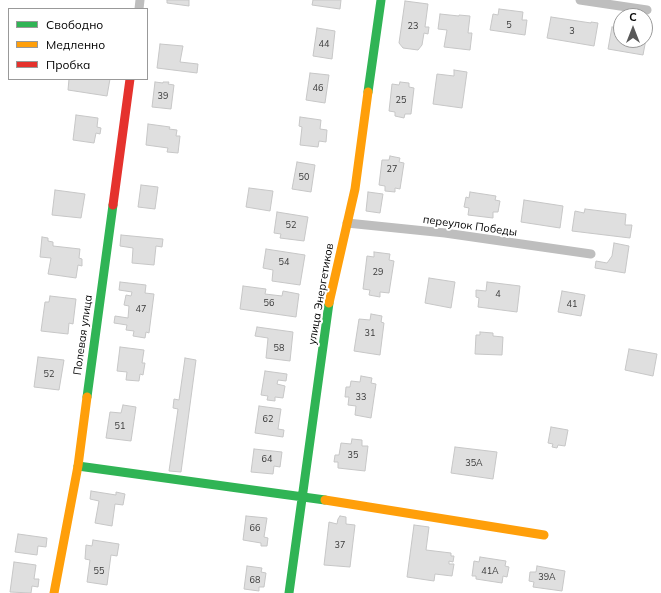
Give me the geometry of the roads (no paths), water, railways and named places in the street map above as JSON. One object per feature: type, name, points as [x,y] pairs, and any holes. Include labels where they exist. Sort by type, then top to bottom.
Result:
[{"type":"street","name":"улица Энергетиков","points":[[289,593],[330,296],[355,189],[382,0]]},
{"type":"street","points":[[580,0],[634,8]]},
{"type":"street","name":"Полевая улица","points":[[54,593],[78,466],[130,80]]},
{"type":"street","name":"переулок Победы","points":[[347,223],[445,234],[590,254]]},
{"type":"street","points":[[78,466],[302,496],[544,535]]}]
